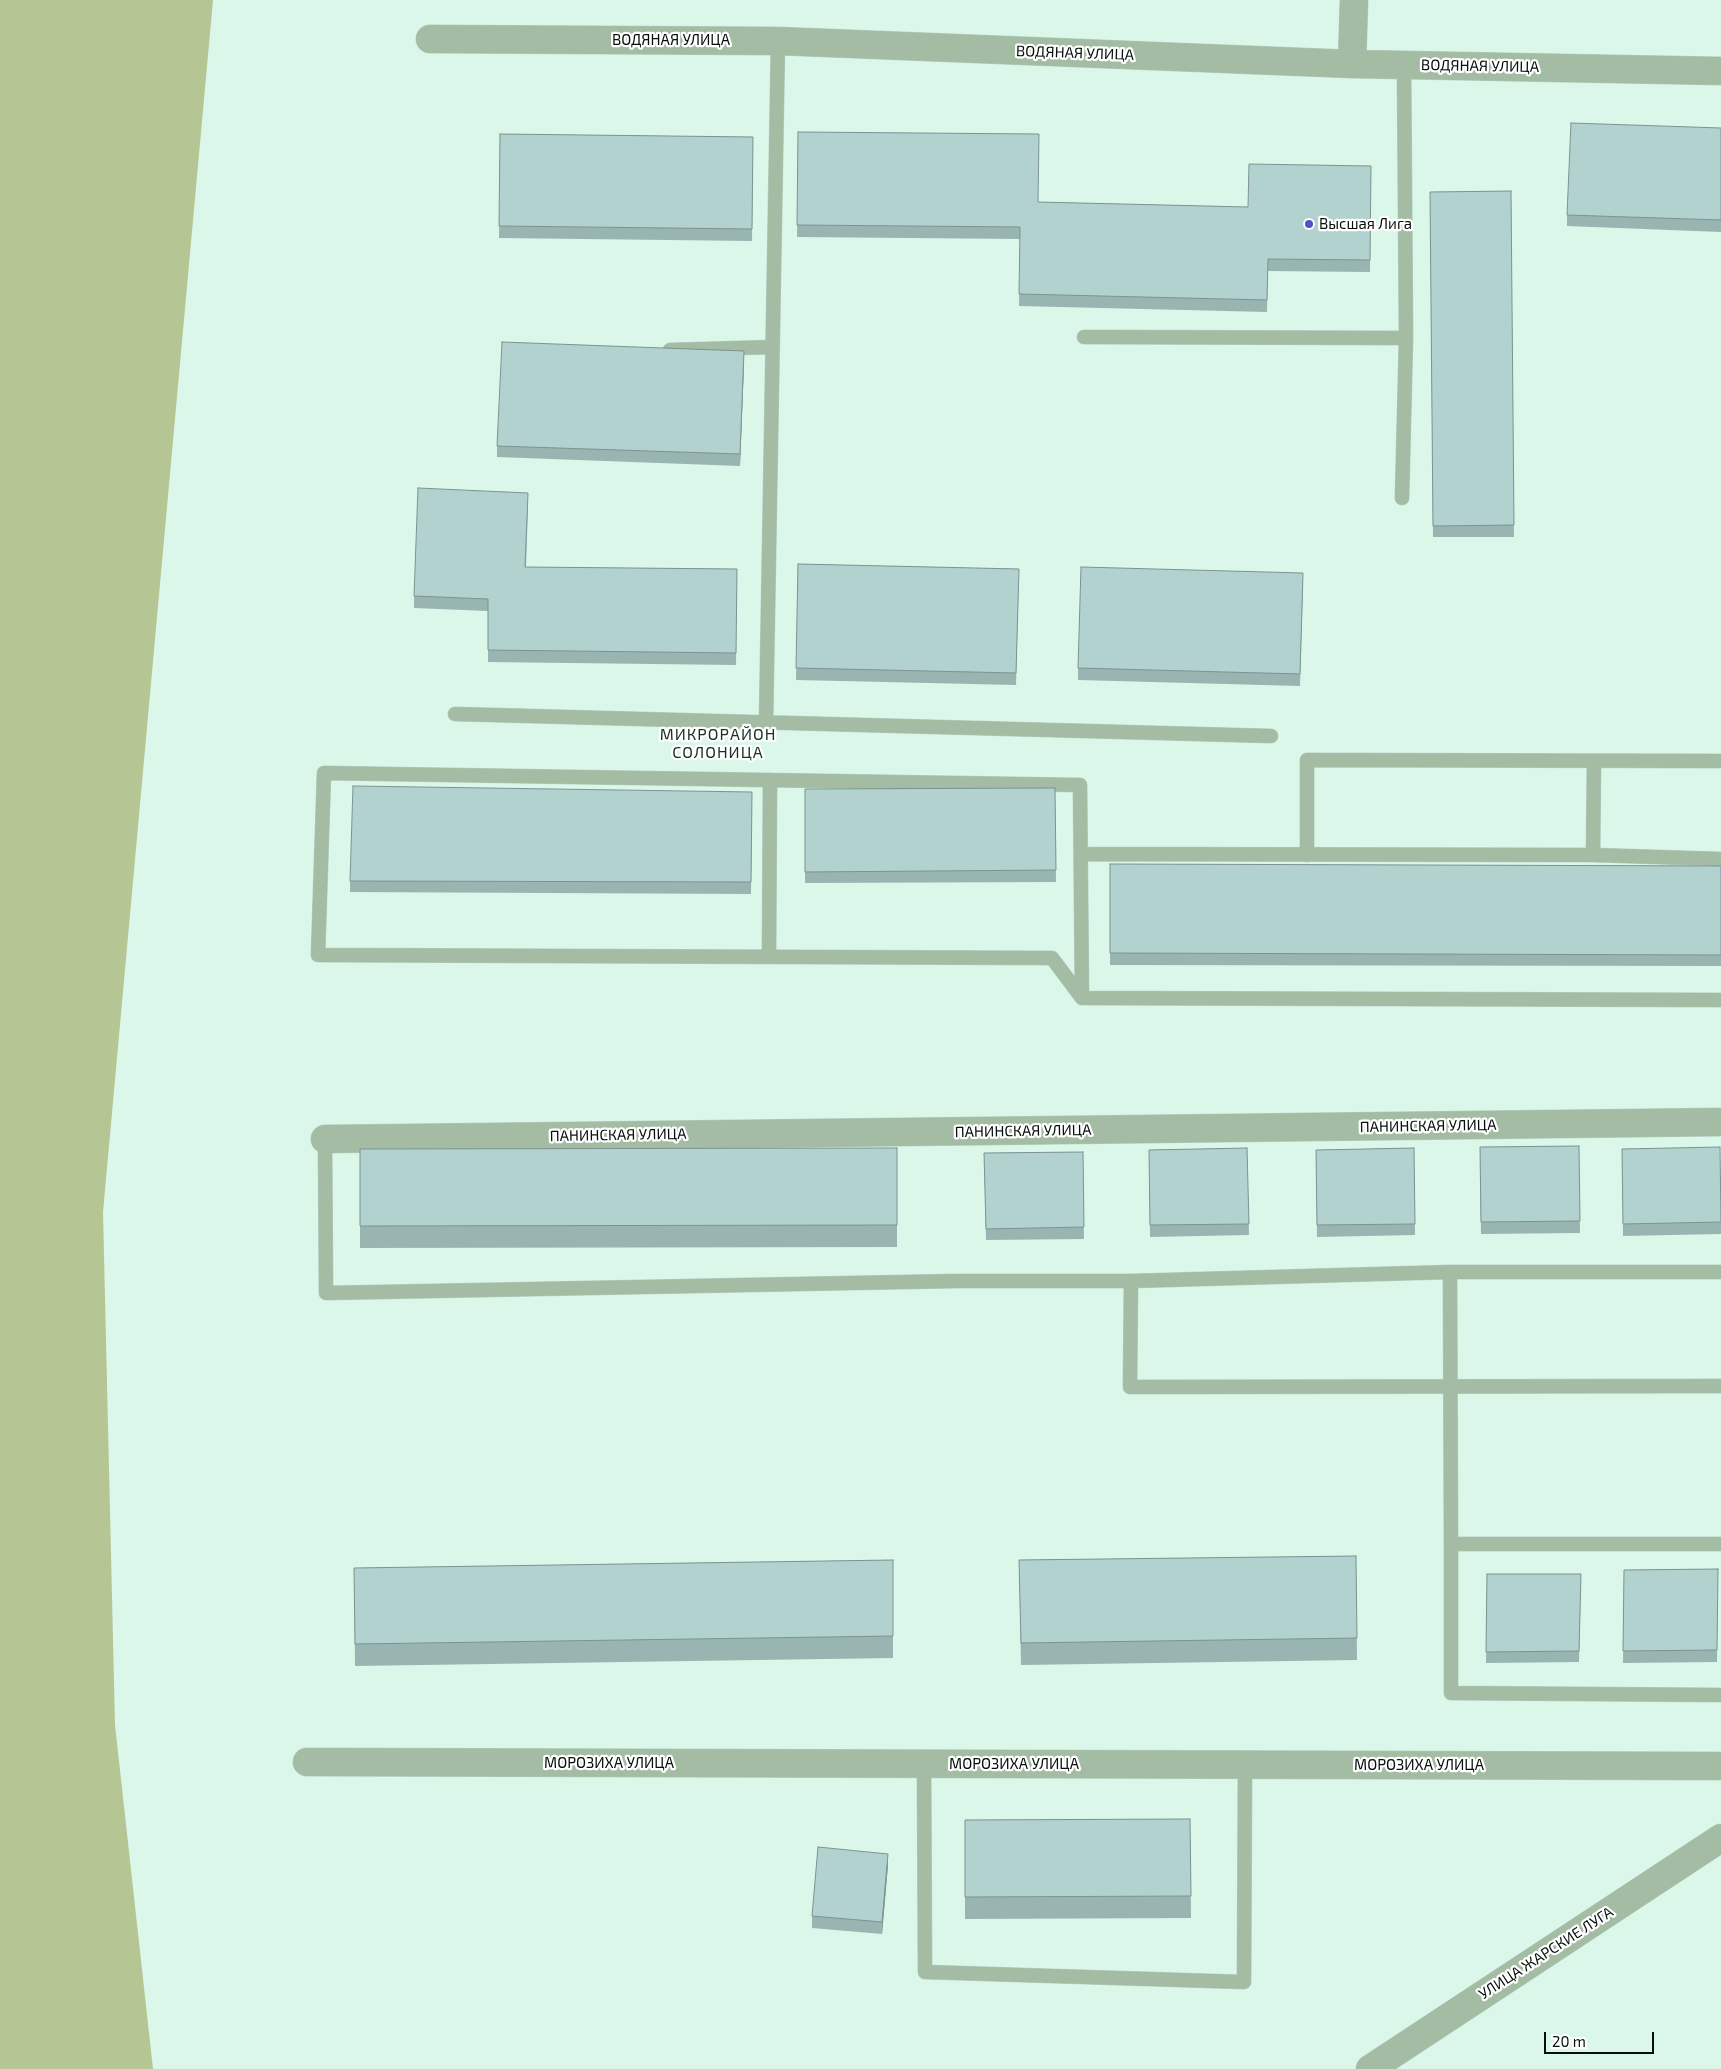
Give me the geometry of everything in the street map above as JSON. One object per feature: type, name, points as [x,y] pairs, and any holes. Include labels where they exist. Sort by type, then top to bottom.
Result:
[{"type":"street","points":[[1352,64],[1354,0]]},
{"type":"street","name":"ВОДЯНАЯ УЛИЦА","points":[[430,39],[778,41],[1352,64],[1721,71]]},
{"type":"street","name":"ПАНИНСКАЯ УЛИЦА","points":[[325,1139],[1721,1122]]},
{"type":"street","name":"МОРОЗИХА УЛИЦА","points":[[307,1762],[1721,1766]]},
{"type":"street","name":"УЛИЦА ЖАРСКИЕ ЛУГА","points":[[1370,2069],[1721,1838]]},
{"type":"lane","points":[[766,722],[778,41]]},
{"type":"lane","points":[[1402,498],[1406,338],[1404,65]]},
{"type":"lane","points":[[1084,337],[1406,338]]},
{"type":"lane","points":[[656,350],[772,347]]},
{"type":"lane","points":[[455,714],[1271,736]]},
{"type":"lane","points":[[1307,855],[1308,760],[1721,761]]},
{"type":"lane","points":[[1593,856],[1594,761]]},
{"type":"lane","points":[[324,773],[1080,784],[1082,998],[1052,958],[318,955],[324,773]]},
{"type":"lane","points":[[769,957],[770,780]]},
{"type":"lane","points":[[1082,854],[1593,856],[1721,859]]},
{"type":"lane","points":[[1082,998],[1721,1000]]},
{"type":"lane","points":[[325,1139],[326,1293],[957,1281],[1131,1281],[1450,1272],[1721,1272]]},
{"type":"lane","points":[[1450,1272],[1452,1388],[1451,1693],[1721,1694]]},
{"type":"lane","points":[[1131,1281],[1130,1387],[1452,1388],[1721,1386]]},
{"type":"lane","points":[[1451,1544],[1721,1544]]},
{"type":"lane","points":[[924,1764],[925,1972],[1244,1982],[1246,1765]]},
{"type":"green space","points":[[0,0],[213,0],[103,1212],[115,1725],[153,2069],[0,2069]]},
{"type":"building","points":[[1571,123],[1721,128],[1721,220],[1567,215]]},
{"type":"building","points":[[798,132],[1039,134],[1038,202],[1248,207],[1249,164],[1371,166],[1370,260],[1268,259],[1267,300],[1019,294],[1020,227],[797,225]]},
{"type":"building","points":[[500,134],[753,137],[752,229],[499,226]]},
{"type":"building","points":[[1511,191],[1514,525],[1433,526],[1430,192]]},
{"type":"building","points":[[502,342],[744,351],[740,454],[497,446]]},
{"type":"building","points":[[418,488],[528,493],[525,567],[737,569],[736,653],[488,650],[488,599],[414,596]]},
{"type":"building","points":[[798,564],[1019,569],[1016,673],[796,668]]},
{"type":"building","points":[[1081,567],[1303,573],[1300,674],[1078,668]]},
{"type":"building","points":[[353,786],[752,792],[751,882],[350,881]]},
{"type":"building","points":[[1055,788],[1056,870],[805,872],[805,789]]},
{"type":"building","points":[[1110,864],[1721,866],[1721,955],[1110,953]]},
{"type":"building","points":[[1579,1146],[1580,1221],[1481,1222],[1480,1147]]},
{"type":"building","points":[[1720,1147],[1721,1222],[1623,1224],[1622,1149]]},
{"type":"building","points":[[897,1148],[897,1225],[360,1226],[360,1149]]},
{"type":"building","points":[[1247,1148],[1249,1224],[1150,1225],[1149,1150]]},
{"type":"building","points":[[1414,1148],[1415,1224],[1317,1225],[1316,1150]]},
{"type":"building","points":[[1083,1152],[1084,1227],[986,1229],[984,1153]]},
{"type":"building","points":[[1356,1556],[1357,1638],[1021,1643],[1019,1560]]},
{"type":"building","points":[[893,1560],[893,1636],[355,1644],[354,1568]]},
{"type":"building","points":[[1718,1569],[1717,1650],[1623,1651],[1624,1570]]},
{"type":"building","points":[[1487,1574],[1581,1574],[1579,1651],[1486,1652]]},
{"type":"building","points":[[1190,1819],[1191,1896],[965,1897],[965,1820]]},
{"type":"building","points":[[818,1847],[888,1854],[882,1922],[812,1916]]},
{"type":"place","name":"Высшая Лига","points":[[1309,224]]},
{"type":"district","name":"МИКРОРАЙОН СОЛОНИЦА","points":[[718,744]]}]
